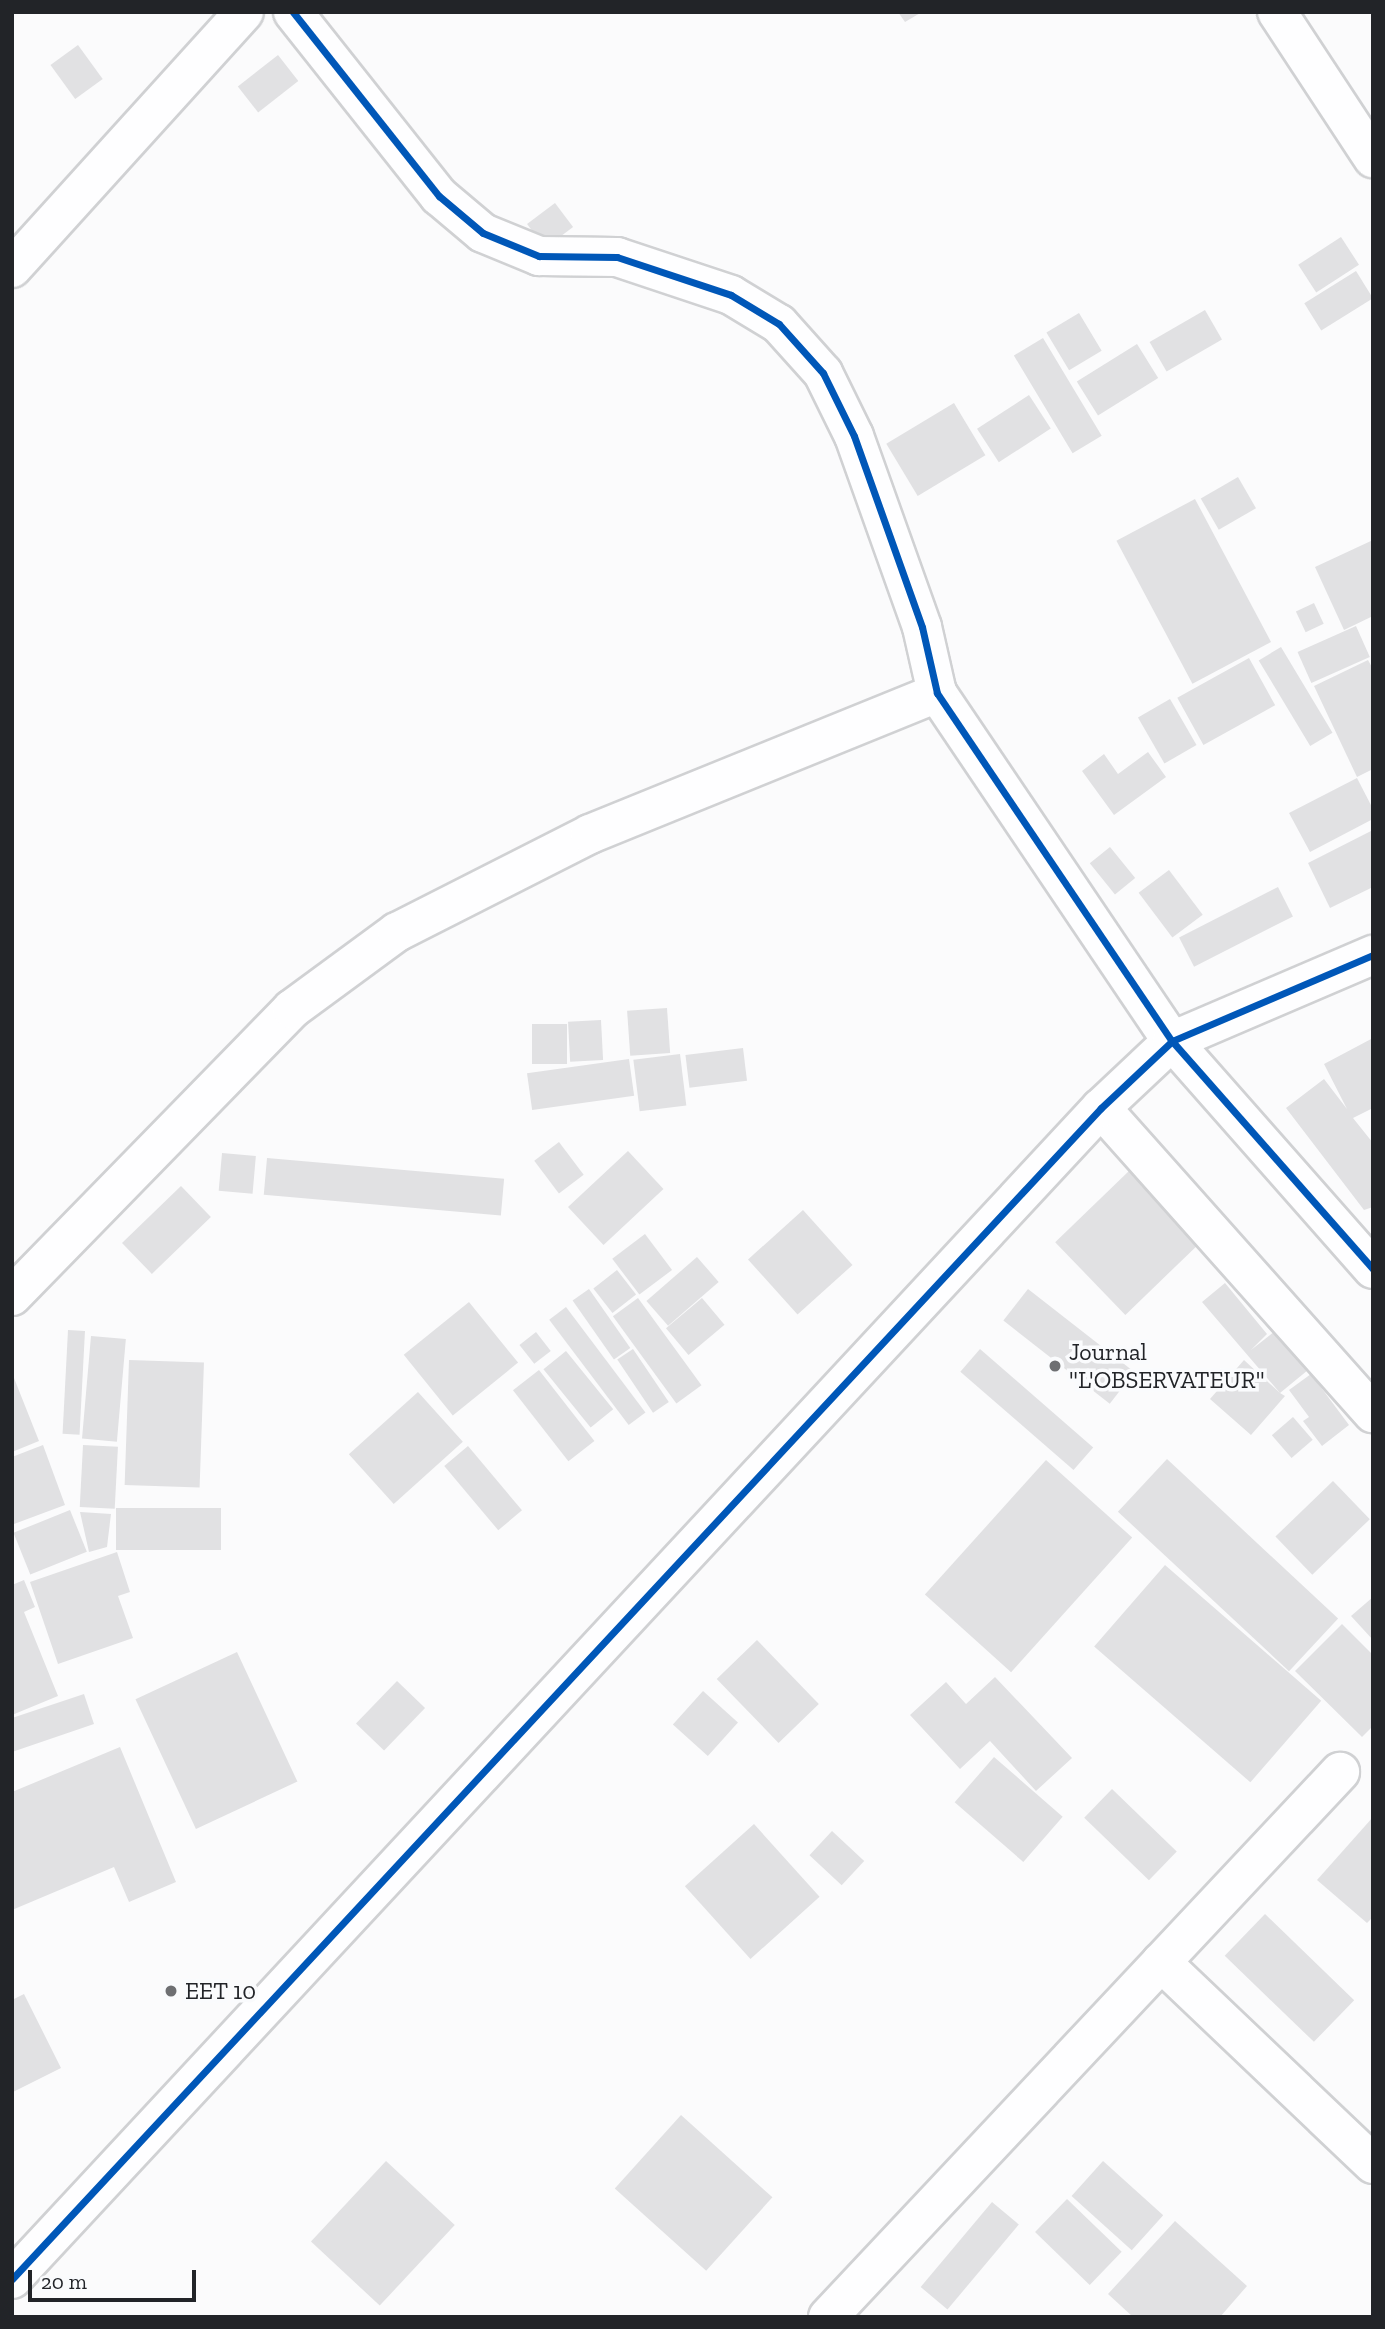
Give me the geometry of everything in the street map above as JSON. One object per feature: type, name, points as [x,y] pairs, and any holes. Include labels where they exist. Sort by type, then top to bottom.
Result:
[{"type":"street","points":[[12,268],[244,12]]},
{"type":"street","points":[[293,12],[422,176],[483,233],[539,256],[617,257],[674,273],[731,295],[779,324],[824,373],[854,436],[922,627],[937,693],[1172,1041],[1373,1269]]},
{"type":"street","points":[[1277,12],[1373,158]]},
{"type":"street","points":[[12,1296],[292,1009],[397,932],[590,834],[937,693]]},
{"type":"street","points":[[12,2278],[1101,1108],[1172,1041],[1373,955]]},
{"type":"street","points":[[1101,1108],[1373,1413]]},
{"type":"street","points":[[828,2317],[1340,1773]]},
{"type":"street","points":[[1161,1962],[1373,2164]]},
{"type":"building","points":[[898,12],[922,12],[905,22]]},
{"type":"building","points":[[78,45],[103,79],[75,99],[50,65]]},
{"type":"building","points":[[278,55],[298,81],[258,112],[238,86]]},
{"type":"building","points":[[555,203],[573,227],[545,248],[527,224]]},
{"type":"building","points":[[1341,237],[1359,265],[1316,292],[1298,265]]},
{"type":"building","points":[[1356,271],[1373,298],[1321,330],[1304,303]]},
{"type":"building","points":[[1205,310],[1222,339],[1167,371],[1150,342]]},
{"type":"building","points":[[1079,313],[1102,351],[1069,370],[1046,333]]},
{"type":"building","points":[[1043,338],[1102,436],[1073,453],[1014,356]]},
{"type":"building","points":[[1137,344],[1158,378],[1098,416],[1077,382]]},
{"type":"building","points":[[1029,395],[1051,429],[999,462],[977,429]]},
{"type":"building","points":[[954,403],[985,455],[918,496],[886,444]]},
{"type":"building","points":[[1238,477],[1256,508],[1219,530],[1201,498]]},
{"type":"building","points":[[1195,499],[1271,642],[1192,684],[1116,541]]},
{"type":"building","points":[[1373,540],[1373,616],[1344,630],[1315,567]]},
{"type":"building","points":[[1314,603],[1324,624],[1306,632],[1296,611]]},
{"type":"building","points":[[1356,626],[1370,657],[1311,683],[1298,652]]},
{"type":"building","points":[[1281,647],[1333,733],[1310,746],[1259,660]]},
{"type":"building","points":[[1249,658],[1275,705],[1203,745],[1177,698]]},
{"type":"building","points":[[1368,660],[1373,669],[1373,769],[1357,777],[1314,686]]},
{"type":"building","points":[[1170,699],[1196,745],[1164,763],[1138,718]]},
{"type":"building","points":[[1148,752],[1166,777],[1114,815],[1082,771],[1104,754],[1118,774]]},
{"type":"building","points":[[1357,778],[1373,809],[1373,819],[1310,852],[1289,813]]},
{"type":"building","points":[[1373,830],[1373,887],[1330,908],[1308,863]]},
{"type":"building","points":[[1110,847],[1135,878],[1115,894],[1090,863]]},
{"type":"building","points":[[1169,870],[1203,915],[1172,938],[1139,893]]},
{"type":"building","points":[[1278,887],[1293,916],[1194,967],[1179,937]]},
{"type":"building","points":[[667,1008],[670,1053],[630,1056],[627,1011]]},
{"type":"building","points":[[601,1020],[603,1060],[570,1062],[568,1022]]},
{"type":"building","points":[[532,1024],[567,1024],[567,1064],[532,1064]]},
{"type":"building","points":[[1373,1038],[1373,1108],[1353,1118],[1373,1143],[1373,1207],[1364,1210],[1286,1108],[1324,1079],[1347,1109],[1324,1064]]},
{"type":"building","points":[[743,1048],[747,1081],[689,1088],[685,1055]]},
{"type":"building","points":[[680,1054],[686,1106],[640,1111],[633,1060]]},
{"type":"building","points":[[629,1059],[634,1096],[532,1110],[527,1073]]},
{"type":"building","points":[[559,1142],[584,1175],[559,1193],[534,1161]]},
{"type":"building","points":[[628,1151],[663,1189],[603,1245],[568,1207]]},
{"type":"building","points":[[222,1153],[256,1156],[253,1194],[219,1191]]},
{"type":"building","points":[[267,1158],[504,1179],[501,1216],[264,1195]]},
{"type":"building","points":[[1130,1170],[1200,1243],[1125,1315],[1055,1242]]},
{"type":"building","points":[[181,1186],[211,1217],[152,1274],[122,1243]]},
{"type":"building","points":[[803,1210],[853,1265],[798,1315],[748,1260]]},
{"type":"building","points":[[645,1234],[672,1270],[639,1295],[612,1259]]},
{"type":"building","points":[[697,1257],[719,1282],[668,1326],[646,1301]]},
{"type":"building","points":[[617,1270],[636,1294],[612,1313],[593,1288]]},
{"type":"building","points":[[1225,1283],[1267,1334],[1251,1350],[1275,1331],[1308,1370],[1280,1393],[1202,1302]]},
{"type":"building","points":[[589,1289],[630,1348],[614,1359],[573,1300]]},
{"type":"building","points":[[1028,1289],[1134,1372],[1110,1404],[1003,1321]]},
{"type":"building","points":[[638,1298],[701,1385],[676,1404],[613,1316]]},
{"type":"building","points":[[702,1298],[724,1325],[688,1355],[666,1328]]},
{"type":"building","points":[[469,1302],[518,1363],[453,1415],[404,1355]]},
{"type":"building","points":[[566,1307],[645,1412],[629,1425],[549,1320]]},
{"type":"building","points":[[68,1330],[85,1331],[80,1435],[63,1434]]},
{"type":"building","points":[[536,1332],[551,1351],[534,1364],[519,1345]]},
{"type":"building","points":[[91,1336],[126,1339],[117,1442],[82,1439]]},
{"type":"building","points":[[633,1349],[669,1402],[653,1413],[617,1360]]},
{"type":"building","points":[[980,1349],[1093,1447],[1074,1470],[960,1372]]},
{"type":"building","points":[[566,1351],[613,1409],[591,1428],[543,1369]]},
{"type":"building","points":[[129,1360],[204,1363],[200,1488],[125,1485]]},
{"type":"building","points":[[1244,1360],[1285,1396],[1251,1435],[1210,1399]]},
{"type":"building","points":[[539,1370],[594,1441],[568,1461],[513,1390]]},
{"type":"building","points":[[12,1373],[39,1441],[12,1452]]},
{"type":"building","points":[[1311,1374],[1349,1425],[1322,1446],[1303,1421],[1309,1417],[1289,1390]]},
{"type":"building","points":[[418,1392],[463,1442],[394,1504],[349,1454]]},
{"type":"building","points":[[1293,1417],[1313,1440],[1292,1458],[1272,1435]]},
{"type":"building","points":[[43,1445],[65,1505],[14,1524],[12,1457]]},
{"type":"building","points":[[83,1445],[118,1447],[115,1509],[80,1507]]},
{"type":"building","points":[[468,1446],[522,1510],[498,1530],[444,1466]]},
{"type":"building","points":[[1167,1459],[1338,1619],[1289,1671],[1118,1512]]},
{"type":"building","points":[[1046,1460],[1132,1538],[1011,1672],[925,1595]]},
{"type":"building","points":[[1333,1481],[1370,1519],[1312,1575],[1275,1537]]},
{"type":"building","points":[[116,1508],[221,1508],[221,1550],[116,1550]]},
{"type":"building","points":[[70,1510],[87,1552],[30,1575],[13,1533]]},
{"type":"building","points":[[80,1512],[111,1514],[107,1547],[89,1552]]},
{"type":"building","points":[[117,1552],[130,1592],[118,1596],[133,1638],[58,1664],[30,1582]]},
{"type":"building","points":[[1165,1565],[1321,1701],[1250,1782],[1094,1647]]},
{"type":"building","points":[[24,1580],[35,1607],[24,1612],[58,1696],[12,1715],[12,1585]]},
{"type":"building","points":[[1373,1597],[1373,1640],[1351,1616]]},
{"type":"building","points":[[1342,1624],[1373,1655],[1373,1726],[1362,1737],[1295,1671]]},
{"type":"building","points":[[757,1640],[819,1704],[779,1743],[717,1679]]},
{"type":"building","points":[[237,1652],[297,1782],[196,1829],[135,1699]]},
{"type":"building","points":[[995,1677],[1072,1758],[1036,1791],[990,1741],[960,1769],[910,1715],[946,1682],[966,1704]]},
{"type":"building","points":[[397,1681],[425,1708],[384,1751],[356,1723]]},
{"type":"building","points":[[703,1691],[738,1722],[708,1756],[673,1724]]},
{"type":"building","points":[[84,1694],[94,1724],[12,1752],[12,1718]]},
{"type":"building","points":[[120,1747],[176,1882],[129,1902],[114,1867],[12,1910],[12,1792]]},
{"type":"building","points":[[994,1757],[1063,1817],[1023,1862],[955,1802]]},
{"type":"building","points":[[1112,1789],[1177,1852],[1149,1880],[1084,1818]]},
{"type":"building","points":[[1373,1817],[1373,1917],[1367,1923],[1317,1880]]},
{"type":"building","points":[[754,1824],[820,1897],[750,1959],[685,1886]]},
{"type":"building","points":[[832,1831],[864,1861],[842,1885],[809,1855]]},
{"type":"building","points":[[1265,1914],[1354,2000],[1314,2042],[1225,1956]]},
{"type":"building","points":[[24,1994],[61,2068],[13,2092],[12,2000]]},
{"type":"building","points":[[681,2115],[772,2197],[706,2271],[615,2189]]},
{"type":"building","points":[[386,2161],[455,2225],[380,2306],[311,2241]]},
{"type":"building","points":[[1103,2161],[1163,2215],[1132,2250],[1072,2196]]},
{"type":"building","points":[[1067,2199],[1122,2252],[1090,2285],[1035,2232]]},
{"type":"building","points":[[992,2202],[1019,2224],[947,2310],[921,2287]]},
{"type":"building","points":[[1175,2221],[1247,2286],[1220,2317],[1133,2317],[1108,2294]]},
{"type":"cycle path","points":[[293,12],[439,196],[483,233],[539,256],[617,257],[731,295],[779,324],[823,373],[854,436],[922,627],[937,693],[1172,1041],[1373,1269]]},
{"type":"cycle path","points":[[12,2279],[1101,1108],[1172,1041],[1373,955]]},
{"type":"place","name":"Journal \"L'OBSERVATEUR\"","points":[[1055,1366]]},
{"type":"place","name":"EET 10","points":[[171,1991]]}]
